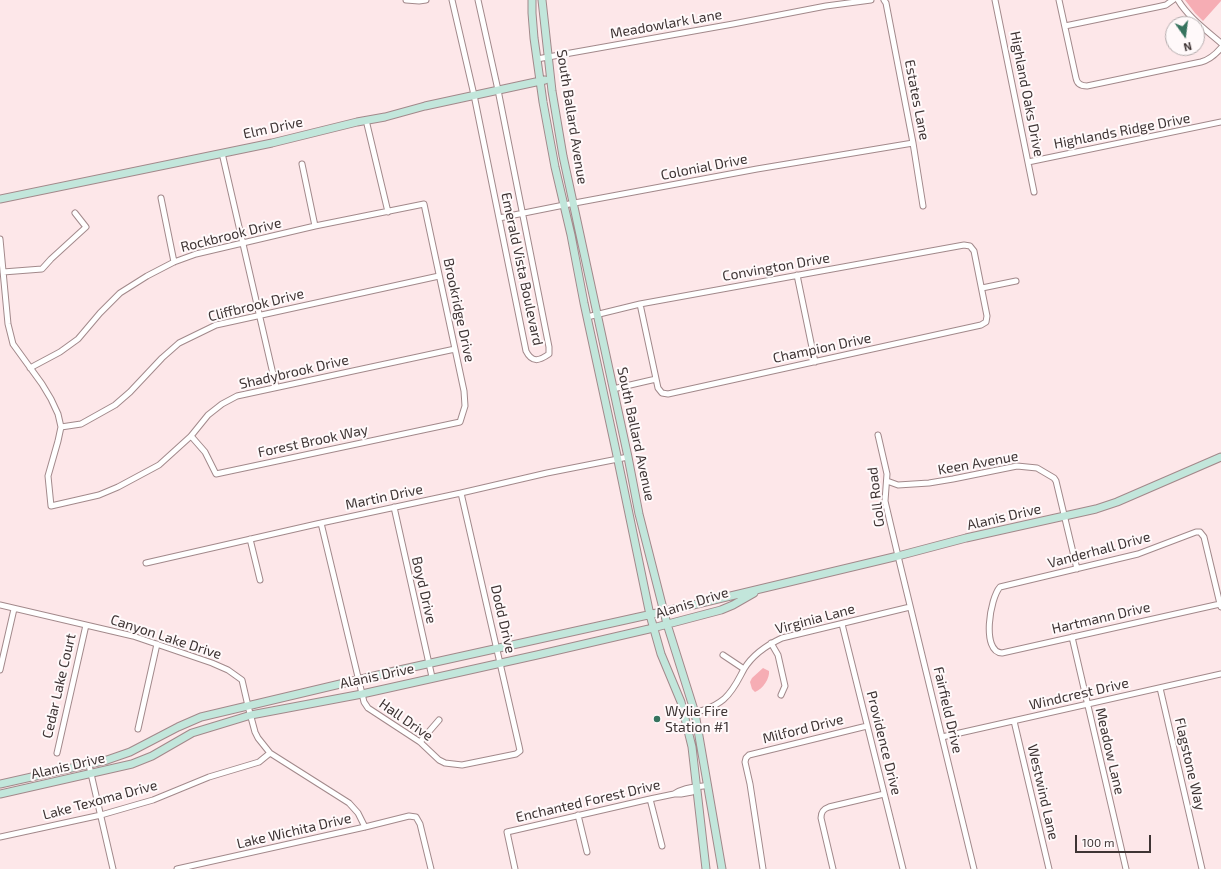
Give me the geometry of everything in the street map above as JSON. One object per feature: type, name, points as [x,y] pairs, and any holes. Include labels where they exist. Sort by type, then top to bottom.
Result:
[{"type":"main road","name":"South Ballard Avenue","points":[[532,0],[537,60],[555,167],[653,628],[661,654],[681,702],[692,747],[706,869]]},
{"type":"main road","name":"South Ballard Avenue","points":[[542,0],[551,80],[563,156],[639,514],[667,624],[695,713],[722,869]]},
{"type":"main road","name":"Elm Drive","points":[[0,199],[272,142],[540,80],[551,80]]},
{"type":"main road","name":"Alanis Drive","points":[[0,784],[89,765],[130,752],[178,727],[201,717],[762,589],[966,538],[1096,509],[1117,502],[1221,457]]},
{"type":"main road","name":"Alanis Drive","points":[[0,794],[132,764],[152,756],[192,733],[251,715],[362,694],[653,628],[721,610],[762,589]]},
{"type":"street","points":[[406,0],[426,0]]},
{"type":"street","name":"Emerald Vista Boulevard","points":[[452,0],[474,95],[526,351],[529,357],[536,360],[549,354],[549,347],[498,90],[478,0]]},
{"type":"street","name":"Meadowlark Lane","points":[[537,60],[826,6],[871,0]]},
{"type":"street","name":"Estates Lane","points":[[884,0],[913,143],[923,206]]},
{"type":"street","name":"Highland Oaks Drive","points":[[995,0],[1034,192]]},
{"type":"street","points":[[1059,0],[1077,83],[1080,85],[1087,86],[1201,62],[1213,56],[1221,48]]},
{"type":"street","points":[[1065,26],[1166,5],[1173,0]]},
{"type":"street","points":[[1178,0],[1182,8],[1221,43]]},
{"type":"street","points":[[366,120],[388,212]]},
{"type":"street","name":"Highlands Ridge Drive","points":[[1028,162],[1221,122]]},
{"type":"street","name":"Colonial Drive","points":[[499,218],[757,169],[913,143]]},
{"type":"street","points":[[222,153],[276,387]]},
{"type":"street","points":[[302,164],[315,226]]},
{"type":"street","points":[[160,198],[174,262]]},
{"type":"street","name":"Rockbrook Drive","points":[[30,368],[60,352],[78,338],[120,293],[147,276],[174,262],[196,254],[315,226],[424,204]]},
{"type":"street","name":"Brookridge Drive","points":[[424,204],[464,391],[465,406],[460,422]]},
{"type":"street","points":[[3,272],[42,269],[86,227],[75,213]]},
{"type":"street","points":[[0,238],[8,324],[13,344],[51,400],[58,414],[61,427]]},
{"type":"street","name":"Convington Drive","points":[[587,317],[640,304],[964,245],[970,246],[974,251],[982,288]]},
{"type":"street","points":[[797,275],[815,362]]},
{"type":"street","name":"Cliffbrook Drive","points":[[61,427],[81,424],[115,405],[179,343],[216,325],[439,276]]},
{"type":"street","points":[[982,288],[1016,281]]},
{"type":"street","name":"Champion Drive","points":[[656,379],[658,388],[662,393],[668,394],[981,325],[986,322],[987,316],[982,288]]},
{"type":"street","points":[[613,389],[656,379],[640,304]]},
{"type":"street","name":"Shadybrook Drive","points":[[61,427],[48,476],[51,506],[99,495],[118,487],[159,465],[191,436],[208,415],[222,404],[237,396],[455,349]]},
{"type":"street","name":"Forest Brook Way","points":[[191,436],[205,452],[216,474],[460,422]]},
{"type":"street","name":"Goll Road","points":[[878,435],[887,474],[885,501],[898,556]]},
{"type":"street","name":"Martin Drive","points":[[146,562],[547,473],[628,457]]},
{"type":"street","name":"Keen Avenue","points":[[887,481],[898,485],[929,483],[1017,466],[1037,468],[1054,478],[1077,569]]},
{"type":"street","name":"Dodd Drive","points":[[461,493],[520,751]]},
{"type":"street","name":"Boyd Drive","points":[[394,507],[432,677]]},
{"type":"street","name":"Hall Drive","points":[[322,523],[362,694],[364,702],[368,708],[420,742],[439,760],[445,763],[462,765],[516,754],[520,751]]},
{"type":"street","name":"Vanderhall Drive","points":[[992,644],[989,630],[990,614],[998,589],[1003,586],[1138,554],[1192,533],[1200,532],[1204,537],[1221,605]]},
{"type":"street","points":[[250,539],[260,580]]},
{"type":"street","name":"Fairfield Drive","points":[[898,556],[974,869]]},
{"type":"street","name":"Canyon Lake Drive","points":[[0,605],[133,636],[228,670],[242,680],[258,738],[270,753],[349,803],[358,814],[365,827]]},
{"type":"street","name":"Hartmann Drive","points":[[992,644],[996,652],[1002,653],[1221,605]]},
{"type":"street","name":"Virginia Lane","points":[[684,715],[712,707],[723,700],[732,691],[744,669],[751,660],[760,650],[771,643],[782,638],[910,607]]},
{"type":"street","points":[[0,670],[14,608]]},
{"type":"street","name":"Providence Drive","points":[[842,624],[903,869]]},
{"type":"street","name":"Cedar Lake Court","points":[[57,753],[86,625]]},
{"type":"street","name":"Meadow Lane","points":[[1072,637],[1126,869]]},
{"type":"street","points":[[771,643],[778,655],[786,686],[781,695]]},
{"type":"street","points":[[138,729],[157,644]]},
{"type":"street","points":[[723,655],[744,669]]},
{"type":"street","name":"Windcrest Drive","points":[[942,737],[1221,674]]},
{"type":"street","name":"Flagstone Way","points":[[1160,688],[1202,869]]},
{"type":"street","points":[[420,742],[439,720]]},
{"type":"street","name":"Westwind Lane","points":[[1014,721],[1049,869]]},
{"type":"street","name":"Milford Drive","points":[[763,869],[750,784],[745,762],[746,758],[749,755],[867,726]]},
{"type":"street","name":"Lake Texoma Drive","points":[[0,837],[101,815],[153,800],[209,777],[258,762],[270,753]]},
{"type":"street","points":[[89,765],[113,869]]},
{"type":"street","name":"Enchanted Forest Drive","points":[[515,869],[507,832],[674,794],[691,786],[696,788],[708,785]]},
{"type":"street","points":[[833,869],[821,818],[822,812],[829,807],[884,794]]},
{"type":"street","points":[[650,799],[662,846]]},
{"type":"street","points":[[578,815],[586,852]]},
{"type":"street","name":"Lake Wichita Drive","points":[[177,869],[409,816],[416,817],[420,824],[431,869]]},
{"type":"shaded area","points":[[1185,0],[1221,0],[1205,19],[1205,16],[1198,16]]},
{"type":"shaded area","points":[[763,668],[769,671],[767,680],[758,691],[755,692],[752,689],[750,682],[752,678]]},
{"type":"place","name":"Wylie Fire Station #1","points":[[657,719]]}]
